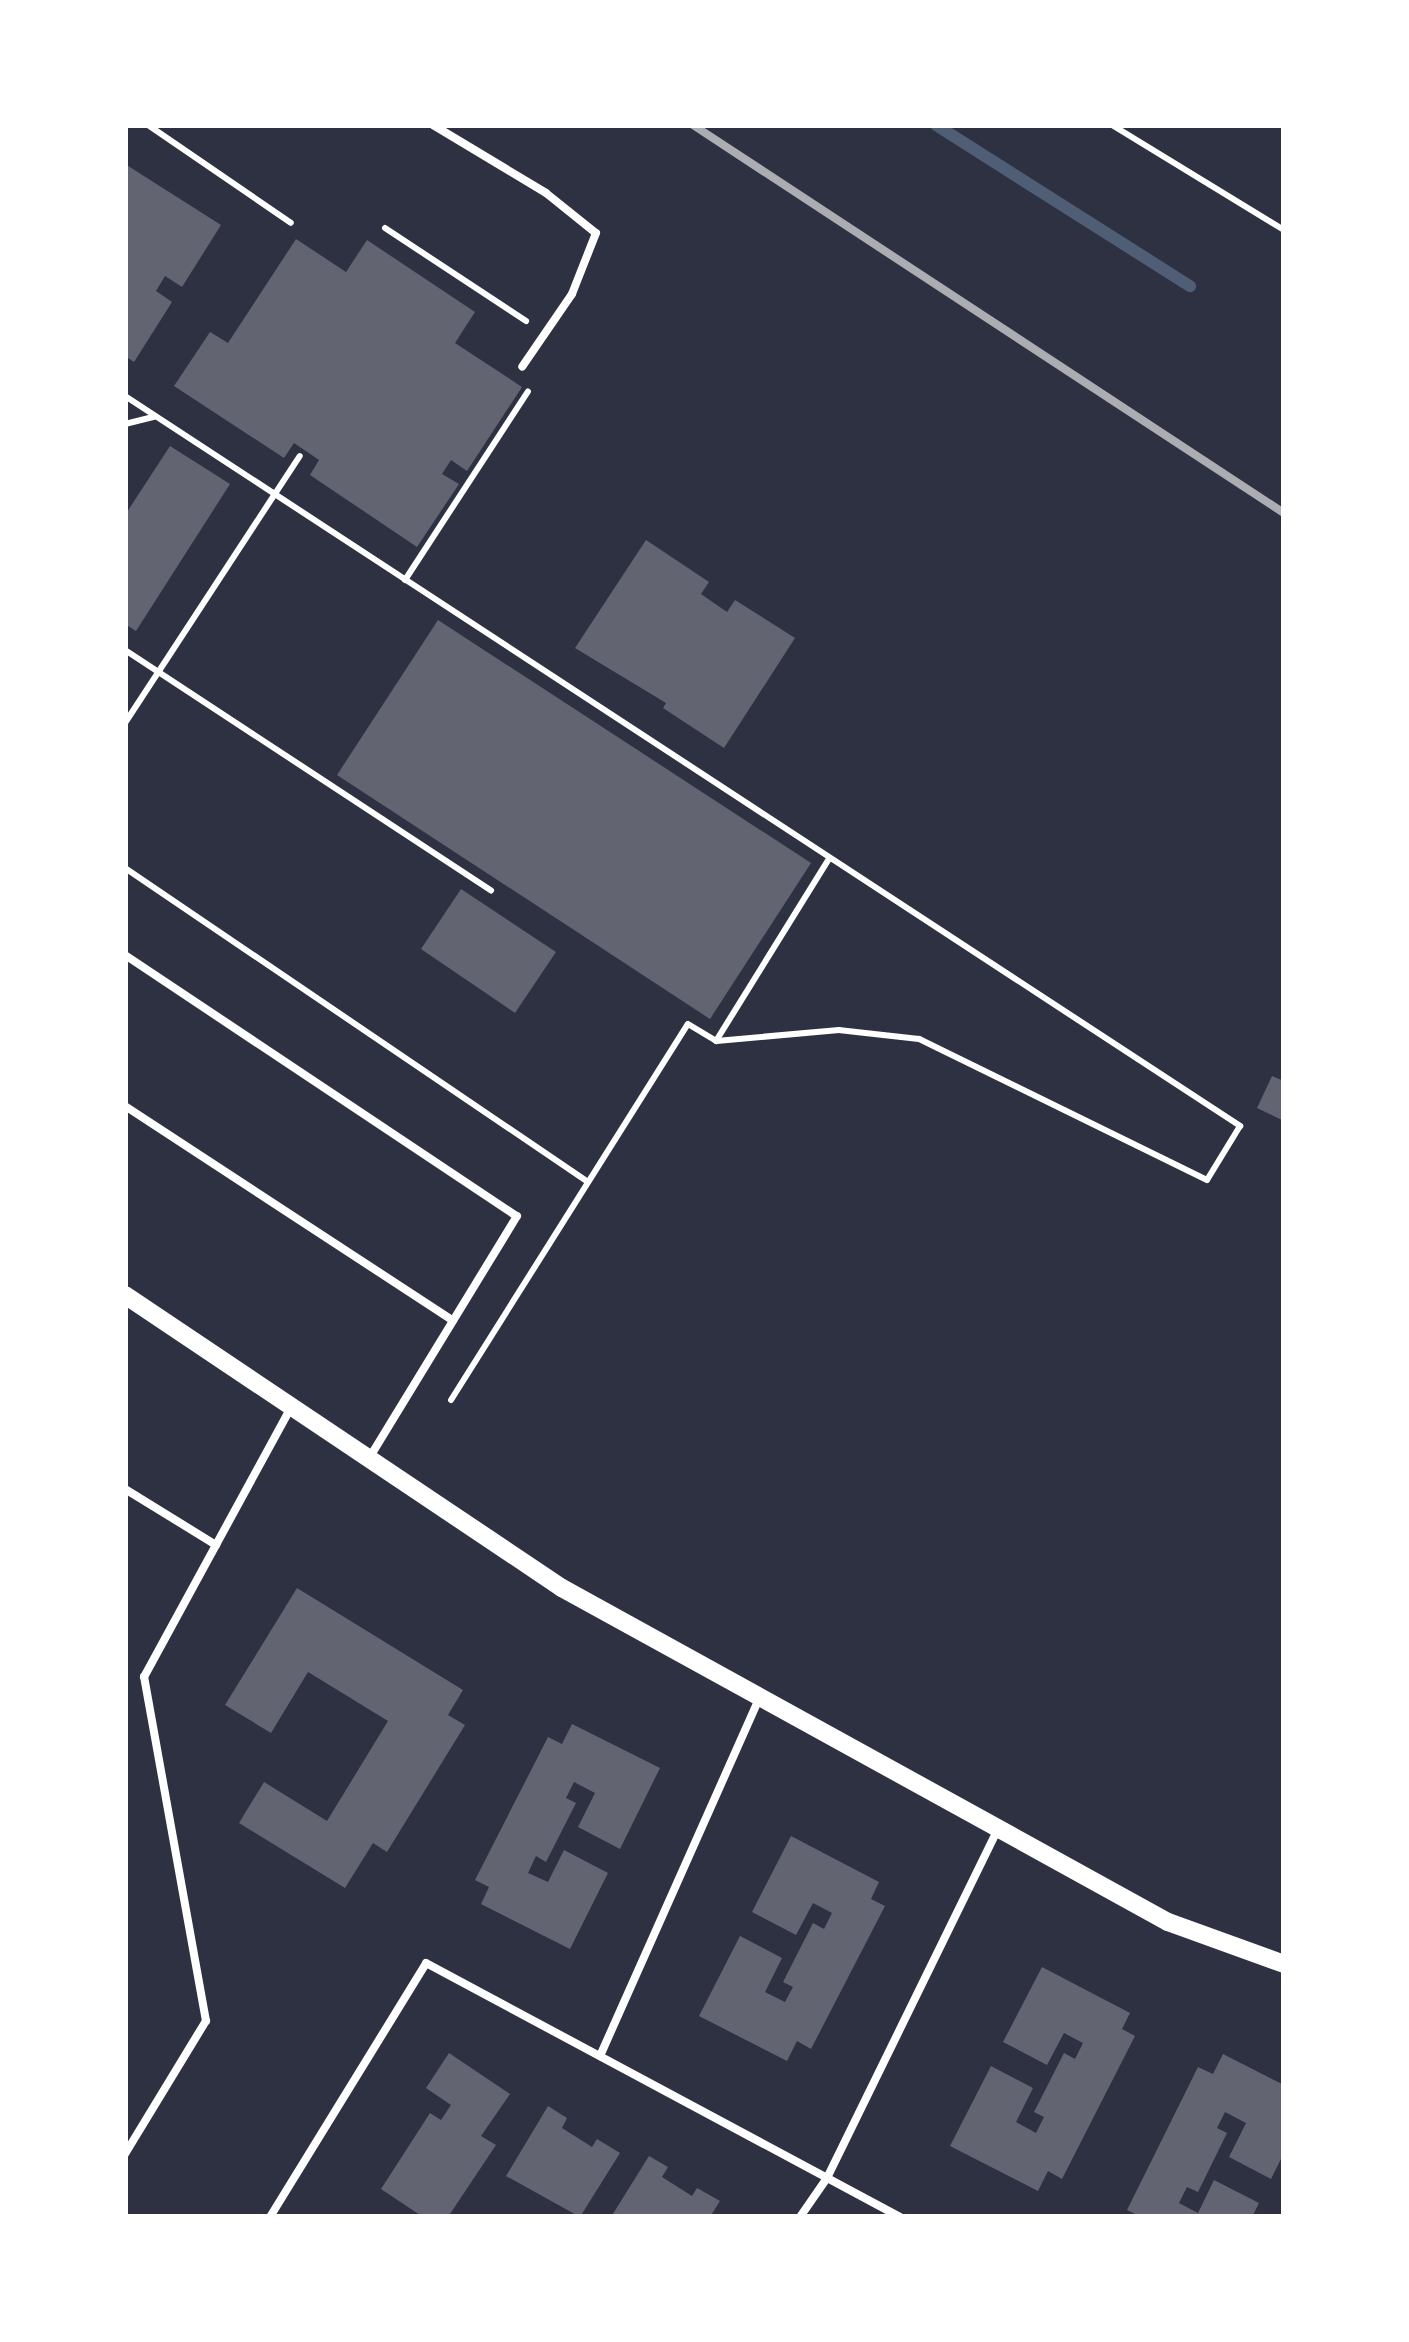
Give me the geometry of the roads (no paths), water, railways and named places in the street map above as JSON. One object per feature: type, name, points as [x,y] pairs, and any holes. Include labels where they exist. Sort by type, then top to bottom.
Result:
[{"type":"street","points":[[125,1296],[562,1588],[1168,1922],[1284,1964]]},
{"type":"lane","points":[[433,125],[546,192],[596,234],[547,334],[522,367]]},
{"type":"lane","points":[[125,955],[517,1216],[370,1457]]},
{"type":"lane","points":[[125,1106],[453,1321]]},
{"type":"lane","points":[[125,2154],[206,2021],[144,1676],[292,1405]]},
{"type":"lane","points":[[125,1488],[216,1545]]},
{"type":"lane","points":[[600,2056],[760,1697]]},
{"type":"lane","points":[[800,2217],[827,2178],[999,1827]]},
{"type":"lane","points":[[270,2217],[426,1963],[900,2217]]},
{"type":"waterway","points":[[936,125],[1190,286]]},
{"type":"railway","points":[[693,125],[1284,513]]}]
